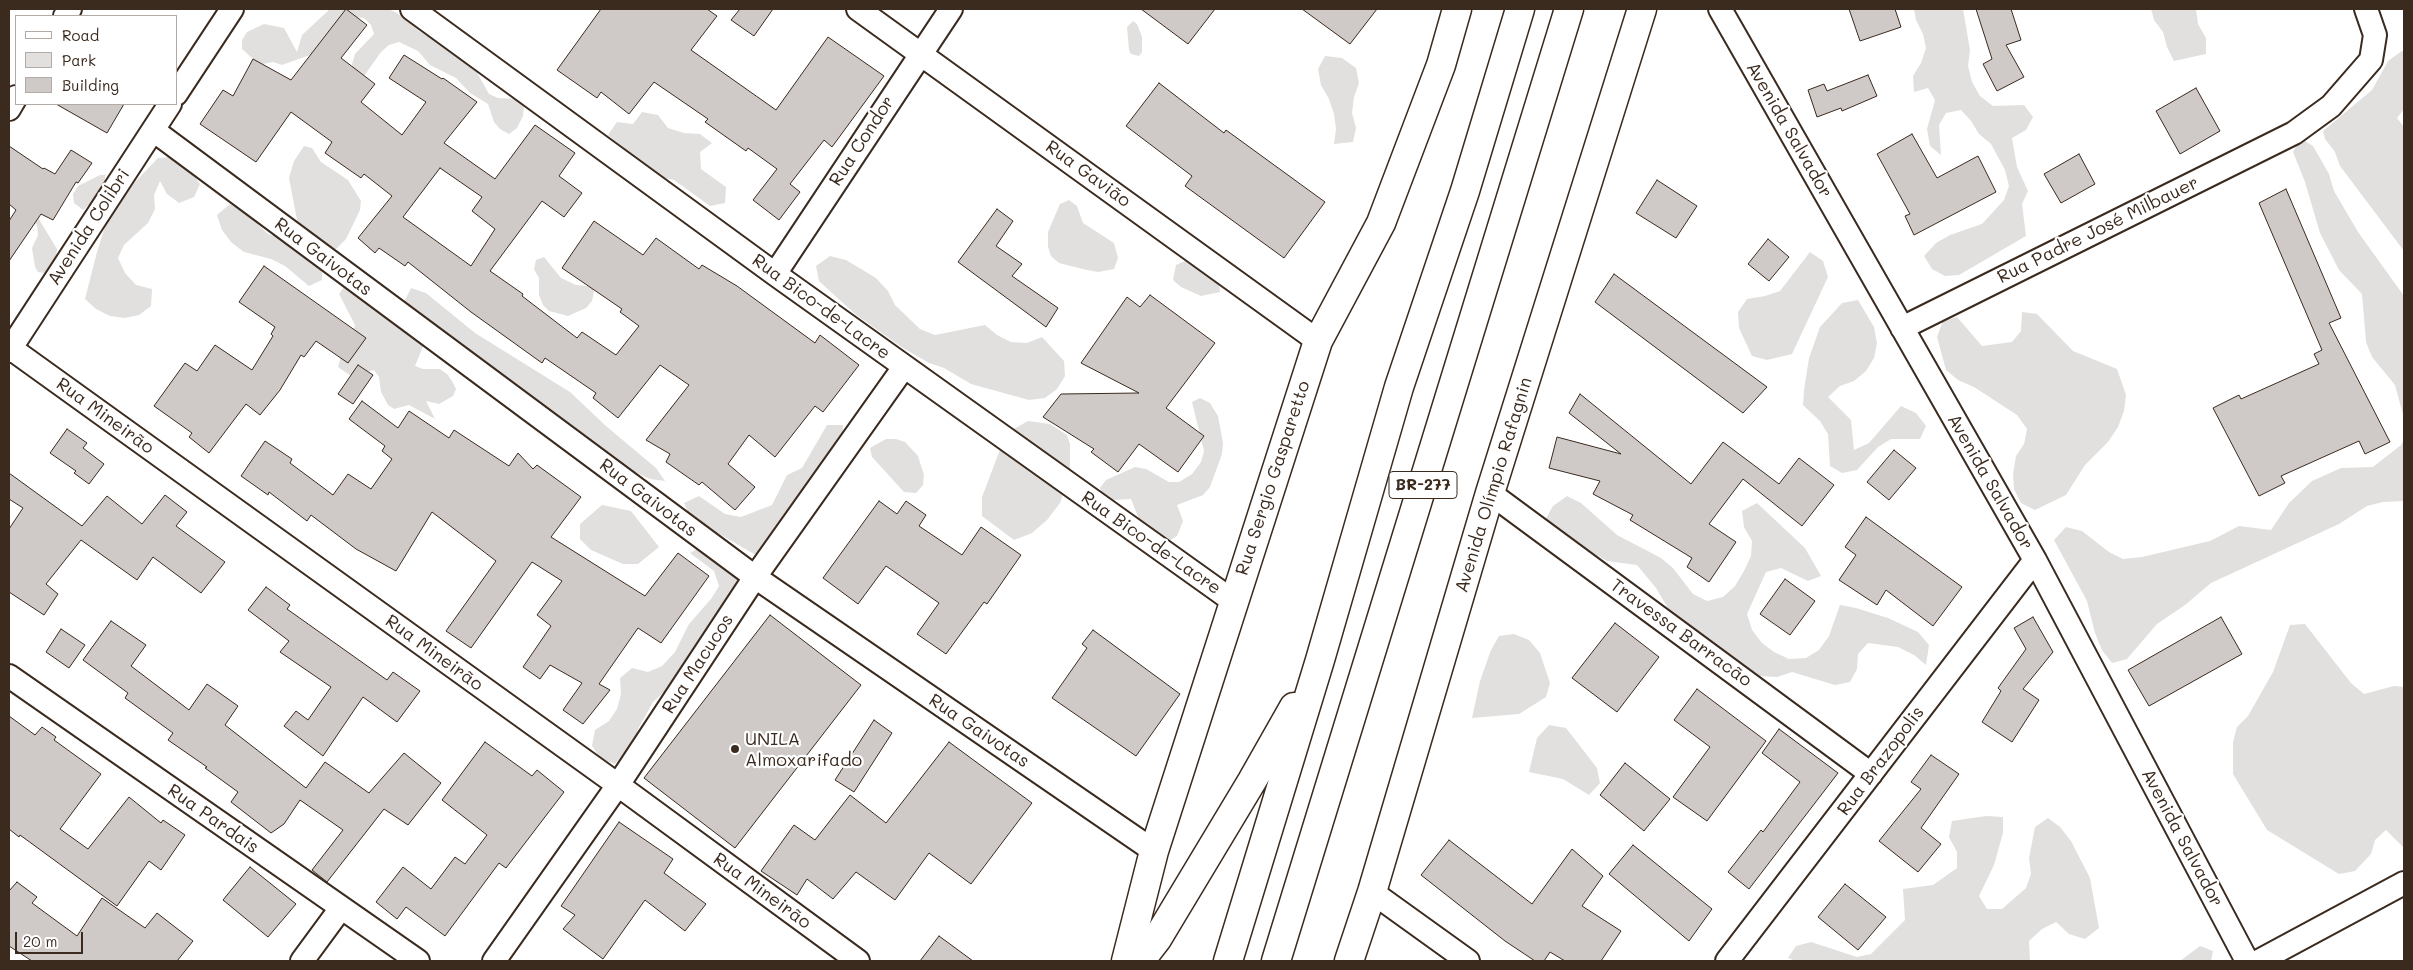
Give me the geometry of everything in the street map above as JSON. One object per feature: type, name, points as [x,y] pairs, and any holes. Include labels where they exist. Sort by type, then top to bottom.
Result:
[{"type":"main road","name":"Rua Sergio Gasparetto","points":[[1126,961],[1154,851],[1195,730],[1234,601],[1318,341],[1381,223],[1441,65],[1457,9]]},
{"type":"main road","name":"BR-277","points":[[1228,961],[1320,660],[1399,387],[1465,191],[1520,9]]},
{"type":"main road","name":"BR-277","points":[[1277,960],[1569,9]]},
{"type":"main road","name":"Avenida Olímpio Rafagnin","points":[[1349,961],[1372,892],[1490,493],[1642,9]]},
{"type":"main road","points":[[1140,961],[1158,939],[1252,781],[1320,660]]},
{"type":"street","points":[[178,91],[232,9]]},
{"type":"street","name":"Rua Bico-de-Lacre","points":[[412,9],[774,274],[1234,601]]},
{"type":"street","name":"Rua Gavião","points":[[858,9],[1318,341]]},
{"type":"street","name":"Rua Condor","points":[[774,274],[951,9]]},
{"type":"street","name":"Rua Padre José Milbauer","points":[[1902,328],[2294,133],[2331,106],[2371,60],[2375,35],[2366,9]]},
{"type":"street","name":"Avenida Salvador","points":[[1722,11],[2035,560],[2247,961]]},
{"type":"street","name":"Avenida Colibri","points":[[9,349],[169,105]]},
{"type":"street","name":"Rua Gaivotas","points":[[153,130],[755,577],[1154,851]]},
{"type":"street","name":"Rua Mineirão","points":[[9,349],[618,785],[858,961]]},
{"type":"street","name":"Rua Macucos","points":[[494,961],[618,785],[755,577],[904,367]]},
{"type":"street","name":"Travessa Barracão","points":[[1490,493],[1871,774]]},
{"type":"street","name":"Rua Brazopolis","points":[[1727,961],[2035,560]]},
{"type":"street","name":"Rua Pardais","points":[[9,676],[418,961]]},
{"type":"street","points":[[2259,961],[2404,884]]},
{"type":"street","points":[[1372,892],[1468,961]]},
{"type":"street","points":[[302,961],[341,908]]},
{"type":"green space","points":[[330,9],[388,9],[397,13],[419,31],[469,62],[489,94],[498,98],[518,99],[524,106],[523,116],[517,128],[509,134],[500,129],[494,122],[488,104],[470,93],[456,78],[430,65],[418,51],[399,42],[389,45],[381,52],[364,76],[353,73],[352,64],[355,54],[374,34],[371,25],[364,18],[354,17],[335,24],[310,55],[282,65],[273,62],[263,64],[253,59],[242,49],[242,40],[247,32],[264,24],[284,28],[297,52],[302,35]]},
{"type":"green space","points":[[1914,9],[1963,9],[1970,50],[1968,66],[1972,82],[1980,96],[1993,106],[2024,105],[2033,117],[2026,130],[2012,138],[2017,167],[2028,191],[2022,204],[2026,236],[1959,275],[1945,276],[1932,269],[1924,256],[1936,243],[1950,235],[1982,224],[2004,200],[2009,186],[2005,170],[1991,144],[1979,134],[1961,110],[1946,113],[1939,125],[1941,155],[1930,146],[1927,129],[1935,100],[1928,88],[1914,92],[1913,76],[1921,63],[1926,48]]},
{"type":"green space","points":[[2151,9],[2196,9],[2198,24],[2206,38],[2206,54],[2174,61],[2167,47],[2163,32],[2154,20]]},
{"type":"green space","points":[[1133,21],[1137,24],[1142,37],[1142,52],[1139,56],[1131,54],[1129,50],[1127,27]]},
{"type":"green space","points":[[2404,51],[2404,109],[2397,118],[2404,127],[2404,251],[2340,166],[2335,152],[2325,139],[2323,131],[2372,90],[2388,61]]},
{"type":"green space","points":[[1325,56],[1342,58],[1356,68],[1359,83],[1354,97],[1352,113],[1356,128],[1353,142],[1334,144],[1336,129],[1334,114],[1329,99],[1321,85],[1318,69]]},
{"type":"green space","points":[[642,112],[658,115],[668,128],[684,133],[700,134],[712,143],[700,152],[701,169],[726,187],[725,203],[710,206],[674,180],[660,177],[608,135],[617,122],[633,124]]},
{"type":"green space","points":[[2300,138],[2313,146],[2329,174],[2334,191],[2358,232],[2404,296],[2404,418],[2395,385],[2372,357],[2366,342],[2362,294],[2339,270],[2320,233],[2305,182],[2293,152]]},
{"type":"green space","points":[[304,146],[312,148],[321,162],[348,180],[361,201],[360,210],[346,239],[335,250],[328,249],[304,231],[297,220],[289,178],[294,161]]},
{"type":"green space","points":[[173,157],[186,165],[200,184],[194,197],[179,203],[167,194],[160,181],[154,195],[155,209],[148,223],[124,245],[118,258],[125,273],[136,285],[152,289],[151,306],[139,315],[125,318],[110,316],[96,309],[85,299],[107,220],[136,181],[158,158]]},
{"type":"green space","points":[[100,175],[105,175],[105,185],[100,195],[83,210],[74,203],[73,194],[78,186]]},
{"type":"green space","points":[[1069,200],[1077,206],[1083,223],[1114,243],[1118,258],[1114,269],[1098,272],[1087,270],[1059,263],[1051,256],[1048,247],[1048,232],[1060,204]]},
{"type":"green space","points":[[230,204],[245,212],[268,234],[284,239],[322,265],[322,280],[309,286],[285,266],[271,259],[244,252],[232,243],[222,230],[217,215]]},
{"type":"green space","points":[[37,216],[57,249],[56,259],[49,271],[44,273],[38,272],[35,267],[32,248],[38,235],[37,225],[34,222]]},
{"type":"green space","points":[[1810,252],[1823,261],[1828,277],[1792,354],[1767,360],[1752,356],[1739,328],[1738,312],[1747,299],[1780,291]]},
{"type":"green space","points":[[830,256],[846,260],[876,278],[888,291],[895,305],[920,329],[935,335],[985,325],[997,335],[1011,342],[1027,343],[1042,337],[1064,361],[1065,376],[1057,389],[1045,398],[1029,400],[971,384],[944,368],[929,363],[903,348],[855,314],[819,281],[816,266]]},
{"type":"green space","points":[[544,257],[561,278],[576,285],[595,287],[592,301],[586,308],[568,316],[549,311],[543,305],[539,295],[539,278],[534,269],[536,260]]},
{"type":"green space","points":[[1185,261],[1219,283],[1220,292],[1201,296],[1181,287],[1173,280],[1176,265]]},
{"type":"green space","points":[[353,285],[424,344],[415,366],[423,369],[440,369],[452,381],[456,389],[453,396],[439,404],[426,401],[435,419],[409,405],[394,409],[388,405],[381,392],[379,377],[374,370],[351,376],[338,367],[342,352],[351,340],[355,325],[339,294],[344,287]]},
{"type":"green space","points":[[411,288],[426,293],[475,333],[570,392],[606,426],[656,468],[665,481],[650,479],[624,467],[404,302]]},
{"type":"green space","points":[[1858,300],[1874,327],[1877,343],[1874,358],[1866,371],[1854,381],[1840,386],[1828,397],[1851,420],[1854,450],[1869,443],[1901,406],[1916,413],[1926,426],[1920,439],[1891,439],[1878,447],[1857,470],[1842,473],[1830,466],[1828,434],[1820,421],[1803,405],[1804,390],[1809,358],[1820,327],[1842,303]]},
{"type":"green space","points":[[2022,312],[2037,314],[2073,351],[2117,369],[2126,395],[2124,411],[2118,427],[2108,442],[2085,465],[2066,495],[2035,510],[2021,503],[2014,489],[2013,474],[2016,456],[2024,444],[2027,429],[2017,415],[1974,387],[1958,380],[1946,370],[1937,337],[1943,321],[1957,317],[1982,346],[2012,342],[2021,331]]},
{"type":"green space","points":[[1200,398],[1210,403],[1218,416],[1223,443],[1222,454],[1210,487],[1203,495],[1177,505],[1183,521],[1177,536],[1167,542],[1140,522],[1131,499],[1112,500],[1104,497],[1100,488],[1106,480],[1135,467],[1146,469],[1169,482],[1179,482],[1192,474],[1201,462],[1204,451],[1192,402]]},
{"type":"green space","points":[[1028,421],[1050,424],[1067,435],[1070,444],[1070,473],[1060,503],[1047,520],[1032,533],[1014,540],[982,516],[982,497],[1001,447],[1012,430]]},
{"type":"green space","points":[[827,425],[843,425],[842,440],[769,552],[754,554],[690,517],[684,503],[699,496],[725,514],[741,517],[772,505],[787,475],[802,468]]},
{"type":"green space","points":[[886,439],[896,439],[905,442],[918,456],[924,475],[923,485],[916,493],[904,492],[872,457],[870,448]]},
{"type":"green space","points":[[2404,440],[2404,501],[2383,502],[2367,506],[2339,524],[2211,583],[2185,605],[2157,624],[2127,659],[2112,663],[2102,650],[2095,633],[2087,601],[2054,540],[2066,527],[2082,531],[2109,552],[2123,559],[2142,557],[2210,541],[2239,526],[2271,530],[2289,503],[2312,481],[2341,468],[2373,467],[2401,445]]},
{"type":"green space","points":[[1567,496],[1581,503],[1617,535],[1661,558],[1673,568],[1693,594],[1707,601],[1723,597],[1735,586],[1744,571],[1751,556],[1752,541],[1744,527],[1742,511],[1757,503],[1805,548],[1821,576],[1808,581],[1781,568],[1766,572],[1747,614],[1752,630],[1762,643],[1774,652],[1789,659],[1806,658],[1819,650],[1829,636],[1840,605],[1888,618],[1918,632],[1929,645],[1926,665],[1914,655],[1898,647],[1868,643],[1858,654],[1857,669],[1850,682],[1835,685],[1792,672],[1777,677],[1759,676],[1729,665],[1672,615],[1656,588],[1637,565],[1607,561],[1555,531],[1545,520],[1553,506]]},
{"type":"green space","points":[[602,505],[631,511],[659,547],[638,564],[623,564],[591,550],[580,539],[580,524]]},
{"type":"green space","points":[[703,545],[737,577],[737,593],[676,681],[653,702],[639,727],[634,741],[615,764],[601,759],[592,746],[595,730],[609,721],[617,709],[621,694],[620,678],[632,668],[648,672],[662,666],[675,652],[689,624],[711,599],[719,586],[714,571],[690,553]]},
{"type":"green space","points":[[2305,624],[2351,683],[2364,694],[2394,686],[2404,687],[2404,848],[2386,830],[2375,840],[2371,854],[2355,871],[2339,874],[2267,830],[2233,774],[2233,742],[2237,727],[2248,716],[2273,672],[2290,625]]},
{"type":"green space","points":[[1514,634],[1529,640],[1540,653],[1550,683],[1546,697],[1519,714],[1472,718],[1480,681],[1491,650],[1499,636]]},
{"type":"green space","points":[[1549,725],[1566,728],[1597,768],[1600,783],[1589,795],[1563,779],[1529,772],[1537,738]]},
{"type":"green space","points":[[1986,816],[2003,817],[2003,833],[1994,865],[1979,896],[1987,909],[2002,909],[2026,888],[2031,874],[2029,858],[2035,827],[2048,818],[2060,827],[2071,841],[2090,878],[2099,928],[2085,939],[2069,934],[2056,922],[2042,929],[2029,941],[2030,961],[1796,961],[1788,958],[1796,946],[1811,942],[1857,957],[1871,954],[1905,920],[1903,889],[1933,885],[1957,868],[1957,852],[1949,837],[1952,821]]},
{"type":"green space","points":[[2200,946],[2213,951],[2211,961],[2180,961]]},
{"type":"building","points":[[346,9],[367,25],[341,58],[375,84],[361,102],[402,135],[426,102],[389,78],[404,55],[443,78],[477,102],[444,143],[495,179],[535,125],[575,153],[559,176],[582,193],[564,217],[542,201],[490,271],[523,294],[522,296],[577,338],[582,332],[616,355],[639,326],[620,312],[622,309],[562,268],[594,221],[643,255],[656,238],[699,269],[702,265],[737,286],[815,343],[820,335],[859,365],[823,412],[815,406],[775,457],[749,435],[728,464],[755,487],[735,510],[702,482],[699,485],[666,462],[670,454],[646,440],[689,385],[660,365],[618,418],[593,398],[596,393],[545,358],[542,363],[471,312],[408,262],[405,266],[379,248],[375,253],[358,238],[392,196],[364,174],[361,178],[325,153],[332,142],[291,112],[256,162],[200,124],[223,90],[233,96],[253,59],[291,80]],"holes":[[[440,168],[482,197],[472,211],[495,229],[471,266],[403,217]]]},
{"type":"building","points":[[601,9],[707,9],[717,16],[691,50],[776,110],[828,37],[884,76],[832,147],[824,140],[790,184],[800,192],[779,220],[753,200],[777,169],[748,148],[746,151],[705,122],[708,119],[654,82],[629,114],[601,92],[597,98],[557,70]]},
{"type":"building","points":[[740,9],[773,9],[754,36],[731,20]]},
{"type":"building","points":[[1141,9],[1215,9],[1188,44]]},
{"type":"building","points":[[1302,9],[1377,9],[1350,44]]},
{"type":"building","points":[[1849,9],[1895,9],[1901,27],[1860,41]]},
{"type":"building","points":[[1976,9],[2011,9],[2021,40],[2006,45],[2024,77],[1997,91],[1983,64],[1992,59]]},
{"type":"building","points":[[1868,75],[1877,96],[1842,111],[1841,108],[1817,117],[1808,90],[1824,84],[1827,91]]},
{"type":"building","points":[[1159,83],[1224,133],[1226,130],[1325,202],[1284,258],[1185,186],[1192,176],[1126,126]]},
{"type":"building","points":[[2196,88],[2220,131],[2180,154],[2156,111]]},
{"type":"building","points":[[58,105],[123,105],[107,133]]},
{"type":"building","points":[[1912,134],[1937,178],[1978,156],[1996,192],[1914,235],[1905,216],[1910,214],[1877,154]]},
{"type":"building","points":[[9,146],[43,169],[55,174],[71,150],[92,163],[78,183],[76,182],[53,220],[41,214],[9,261],[9,221],[16,210],[9,204]]},
{"type":"building","points":[[2079,154],[2095,184],[2061,203],[2044,174]]},
{"type":"building","points":[[1657,180],[1697,206],[1676,238],[1636,213]]},
{"type":"building","points":[[2286,189],[2341,318],[2329,323],[2390,442],[2365,454],[2359,441],[2281,476],[2285,483],[2259,496],[2213,408],[2239,395],[2241,399],[2319,364],[2314,354],[2322,350],[2259,203]]},
{"type":"building","points":[[997,209],[1013,221],[996,246],[1022,264],[1012,276],[1058,308],[1046,327],[958,262]]},
{"type":"building","points":[[1768,239],[1789,257],[1769,281],[1748,264]]},
{"type":"building","points":[[264,266],[366,338],[348,363],[316,341],[304,357],[301,355],[280,390],[260,415],[246,404],[209,453],[189,437],[192,433],[154,406],[185,363],[197,371],[215,345],[252,370],[273,336],[271,334],[275,327],[239,302]]},
{"type":"building","points":[[1614,274],[1767,387],[1743,413],[1595,302]]},
{"type":"building","points":[[1150,295],[1215,343],[1166,408],[1204,436],[1178,472],[1139,444],[1118,472],[1091,452],[1094,449],[1043,417],[1061,394],[1139,393],[1081,363],[1127,297],[1140,307]]},
{"type":"building","points":[[358,365],[373,375],[353,404],[338,394]]},
{"type":"building","points":[[1580,394],[1691,484],[1723,442],[1779,484],[1799,458],[1834,485],[1802,526],[1743,479],[1709,524],[1736,542],[1709,582],[1687,567],[1692,558],[1630,520],[1633,515],[1593,494],[1600,481],[1549,468],[1557,437],[1621,454],[1569,413]]},
{"type":"building","points":[[362,401],[398,428],[409,411],[449,438],[454,430],[509,466],[518,453],[533,469],[537,465],[581,497],[551,537],[645,596],[678,553],[709,576],[661,643],[638,628],[599,684],[610,690],[583,724],[563,710],[582,683],[550,665],[540,679],[523,667],[551,626],[537,615],[562,581],[532,562],[471,648],[446,631],[496,561],[432,512],[396,571],[356,549],[311,515],[307,521],[269,492],[268,495],[241,476],[265,441],[292,459],[290,463],[333,495],[348,474],[371,489],[392,459],[382,451],[385,446],[349,419]]},
{"type":"building","points":[[67,429],[87,443],[83,448],[104,464],[89,484],[74,473],[76,471],[50,453]]},
{"type":"building","points":[[1894,450],[1916,468],[1889,500],[1867,482]]},
{"type":"building","points":[[9,473],[82,526],[107,496],[142,524],[165,495],[187,512],[176,526],[225,562],[201,593],[153,557],[137,580],[81,540],[46,584],[58,594],[44,615],[9,592],[9,529],[23,508],[9,499]]},
{"type":"building","points":[[879,501],[897,514],[906,501],[926,515],[919,526],[962,555],[981,527],[1021,555],[987,604],[984,602],[946,654],[917,634],[939,603],[886,566],[858,604],[823,578]]},
{"type":"building","points":[[1866,517],[1962,587],[1933,626],[1886,590],[1877,605],[1839,580],[1856,555],[1845,547]]},
{"type":"building","points":[[1785,579],[1815,601],[1790,635],[1760,614]]},
{"type":"building","points":[[266,587],[290,605],[287,609],[387,680],[393,672],[420,691],[397,722],[363,697],[323,756],[284,726],[296,711],[308,720],[331,687],[280,652],[289,641],[248,610]]},
{"type":"building","points":[[770,615],[861,685],[735,848],[644,778]]},
{"type":"building","points":[[2033,617],[2053,652],[2023,689],[2039,700],[2012,742],[1982,722],[2001,691],[1998,688],[2026,649],[2014,628]]},
{"type":"building","points":[[2221,617],[2242,654],[2149,706],[2128,670]]},
{"type":"building","points":[[111,621],[146,645],[131,666],[189,710],[207,684],[238,706],[225,725],[306,788],[325,762],[369,793],[404,753],[441,783],[408,825],[384,809],[327,882],[312,870],[343,830],[300,800],[284,824],[271,833],[231,802],[238,792],[205,768],[207,767],[168,740],[173,733],[125,698],[128,693],[83,660]]},
{"type":"building","points":[[1615,623],[1659,657],[1617,712],[1572,678]]},
{"type":"building","points":[[61,629],[85,645],[69,668],[46,652]]},
{"type":"building","points":[[1093,630],[1180,694],[1136,756],[1052,698],[1087,648],[1082,644]]},
{"type":"building","points":[[1697,689],[1766,741],[1707,821],[1673,797],[1710,747],[1674,720]]},
{"type":"building","points":[[9,716],[35,735],[42,727],[56,737],[54,740],[101,774],[60,829],[88,849],[129,797],[161,823],[163,820],[185,835],[161,870],[149,861],[117,906],[20,835],[19,837],[9,829]]},
{"type":"building","points":[[874,720],[892,733],[854,792],[835,780]]},
{"type":"building","points":[[1779,729],[1838,773],[1749,889],[1728,872],[1761,830],[1763,832],[1800,782],[1762,753]]},
{"type":"building","points":[[485,742],[532,776],[537,770],[564,792],[506,868],[499,863],[445,936],[406,907],[397,919],[376,902],[403,867],[431,889],[455,857],[465,864],[487,835],[442,800]]},
{"type":"building","points":[[949,742],[1032,803],[971,884],[929,853],[895,900],[856,872],[833,899],[807,879],[797,895],[761,871],[794,825],[815,840],[850,795],[886,823]]},
{"type":"building","points":[[1931,755],[1959,774],[1921,828],[1941,844],[1918,872],[1879,841],[1921,789],[1911,782]]},
{"type":"building","points":[[1625,763],[1670,799],[1644,831],[1600,795]]},
{"type":"building","points":[[619,822],[673,859],[664,873],[706,904],[685,931],[645,900],[603,959],[563,929],[575,915],[561,906]]},
{"type":"building","points":[[1449,840],[1532,904],[1572,849],[1603,876],[1582,906],[1621,931],[1601,961],[1565,961],[1550,952],[1544,961],[1535,961],[1505,941],[1421,875]]},
{"type":"building","points":[[1633,845],[1712,909],[1689,941],[1609,874]]},
{"type":"building","points":[[250,867],[296,904],[268,937],[223,900]]},
{"type":"building","points":[[17,882],[37,897],[32,903],[77,936],[102,898],[145,928],[157,913],[193,941],[177,961],[32,961],[9,946],[9,891]]},
{"type":"building","points":[[1845,884],[1886,917],[1858,950],[1818,917]]},
{"type":"building","points":[[939,936],[973,961],[920,961]]},
{"type":"place","name":"UNILA Almoxarifado","points":[[735,749]]}]
